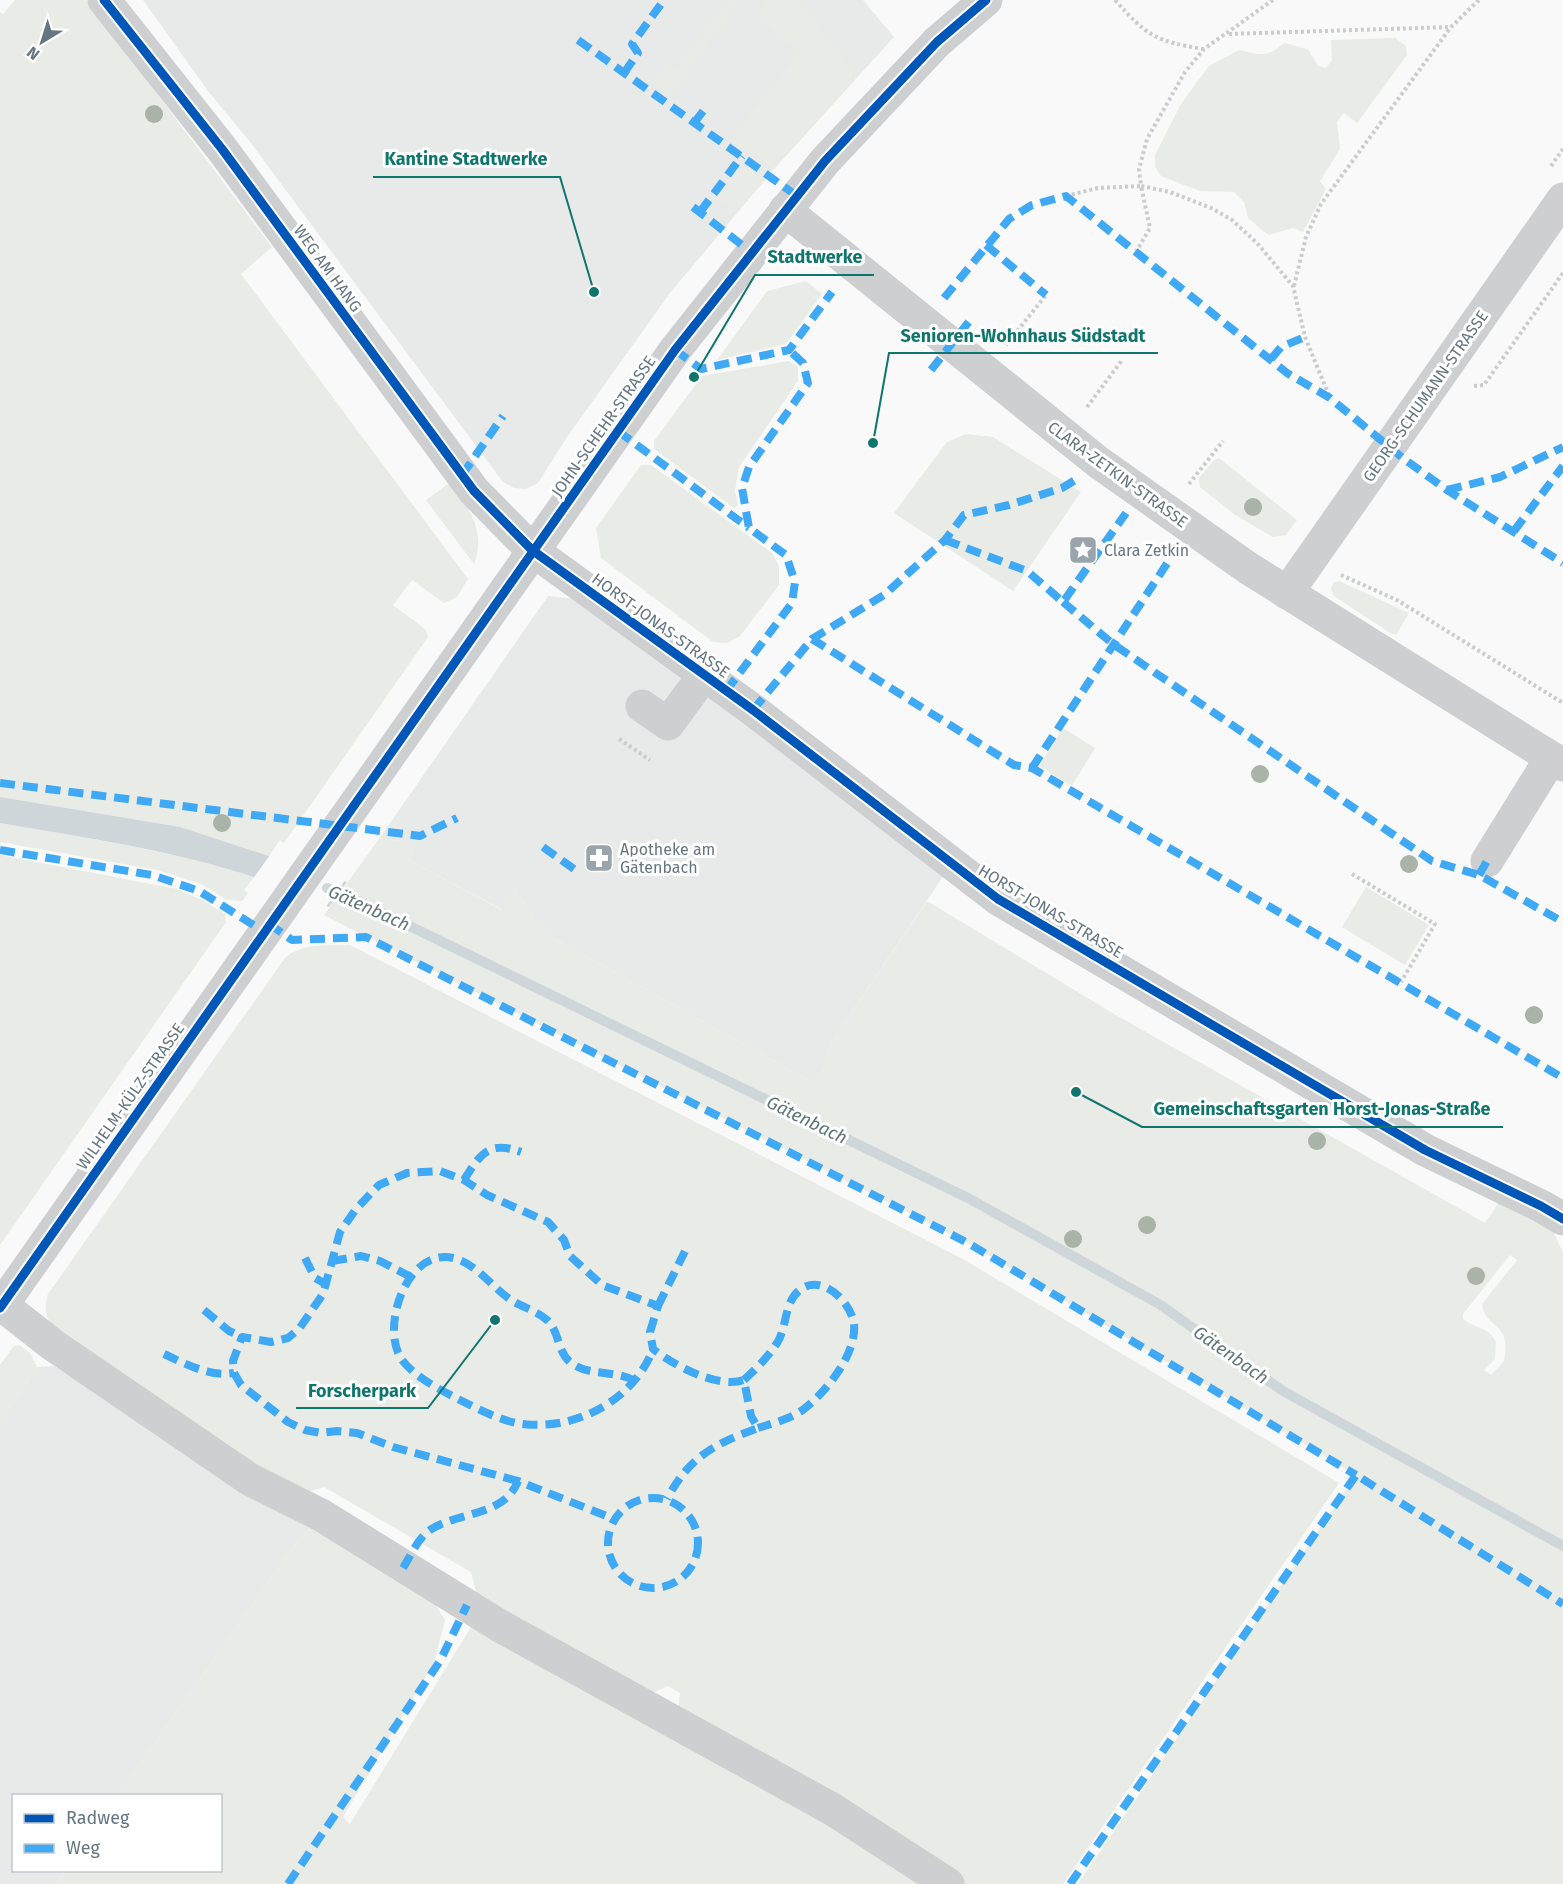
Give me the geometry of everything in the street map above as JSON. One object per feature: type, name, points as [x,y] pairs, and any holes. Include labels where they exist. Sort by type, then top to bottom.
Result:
[{"type":"street","name":"WEG AM HANG","points":[[104,0],[222,149],[474,491],[532,550]]},
{"type":"street","name":"JOHN-SCHEHR-STRASSE","points":[[284,902],[670,357],[825,161],[916,63],[986,0]]},
{"type":"street","name":"GEORG-SCHUMANN-STRASSE","points":[[1287,593],[1563,199]]},
{"type":"street","name":"CLARA-ZETKIN-STRASSE","points":[[785,210],[1098,462],[1287,593],[1557,761]]},
{"type":"street","name":"HORST-JONAS-STRASSE","points":[[532,550],[704,675],[998,899],[1425,1150],[1541,1206],[1563,1220]]},
{"type":"street","points":[[642,706],[668,724],[704,675]]},
{"type":"street","points":[[1487,861],[1557,761]]},
{"type":"street","name":"WILHELM-KÜLZ-STRASSE","points":[[1,1306],[284,902]]},
{"type":"street","points":[[1,1306],[53,1345],[249,1479],[321,1515],[500,1626],[832,1809],[948,1884]]},
{"type":"path","points":[[1114,0],[1143,31],[1172,44],[1204,49]]},
{"type":"path","points":[[1136,252],[1150,228],[1139,169],[1147,140],[1185,72],[1204,49],[1273,0]]},
{"type":"path","points":[[1293,286],[1306,237],[1321,204],[1451,27],[1479,0]]},
{"type":"path","points":[[1228,34],[1451,27]]},
{"type":"path","points":[[1066,196],[1098,188],[1141,186],[1170,192],[1211,208],[1232,220],[1257,243],[1293,286],[1305,336],[1330,398]]},
{"type":"path","points":[[1006,345],[1046,295]]},
{"type":"path","points":[[997,339],[1015,352]]},
{"type":"path","points":[[1087,407],[1123,359]]},
{"type":"path","points":[[1078,400],[1096,414]]},
{"type":"path","points":[[1188,485],[1223,441]]},
{"type":"path","points":[[1179,478],[1197,492]]},
{"type":"path","points":[[1312,555],[1341,575],[1397,600],[1563,703]]},
{"type":"path","points":[[619,739],[650,760]]},
{"type":"path","points":[[1353,874],[1435,924],[1401,982]]},
{"type":"shaded area","points":[[15,0],[86,0],[91,6],[272,247],[241,274],[468,579],[457,597],[444,603],[412,580],[393,605],[425,629],[428,637],[284,843],[280,840],[268,858],[180,827],[0,797],[0,12],[3,14]]},
{"type":"shaded area","points":[[143,0],[863,0],[894,37],[773,170],[670,293],[567,437],[538,483],[526,489],[514,488],[502,481],[250,142],[208,91]]},
{"type":"shaded area","points":[[729,0],[739,0],[669,96],[654,85],[668,65],[676,71]]},
{"type":"shaded area","points":[[769,0],[798,0],[852,72],[852,83],[773,170],[730,140],[801,52],[779,36],[766,22],[762,15],[763,7]]},
{"type":"shaded area","points":[[1395,38],[1406,46],[1407,55],[1357,123],[1344,113],[1337,122],[1340,149],[1320,181],[1326,189],[1303,232],[1293,228],[1268,235],[1248,218],[1244,202],[1234,192],[1200,191],[1161,176],[1155,167],[1155,155],[1181,104],[1209,66],[1239,50],[1263,54],[1273,51],[1284,43],[1308,49],[1318,66],[1326,68],[1332,60],[1331,40]]},
{"type":"shaded area","points":[[746,166],[765,180],[742,206],[713,200],[736,170]]},
{"type":"shaded area","points":[[806,281],[822,294],[786,344],[717,360],[767,291]]},
{"type":"shaded area","points":[[789,361],[798,367],[798,381],[739,467],[735,491],[738,505],[734,508],[654,449],[654,441],[702,376]]},
{"type":"shaded area","points":[[966,434],[993,437],[1081,492],[1013,591],[894,513],[947,442]]},
{"type":"shaded area","points":[[1219,458],[1297,520],[1286,535],[1273,537],[1235,515],[1200,487],[1199,478],[1214,460]]},
{"type":"shaded area","points":[[641,465],[651,465],[772,553],[779,566],[779,585],[740,636],[727,643],[713,642],[601,558],[596,528]]},
{"type":"shaded area","points":[[451,482],[474,520],[478,541],[474,564],[426,500]]},
{"type":"shaded area","points":[[1339,581],[1409,613],[1396,635],[1334,596],[1331,588],[1334,582]]},
{"type":"shaded area","points":[[548,596],[576,599],[798,759],[944,875],[831,1043],[823,1070],[812,1082],[543,932],[514,888],[503,910],[409,860],[418,842],[379,839]]},
{"type":"shaded area","points":[[1063,728],[1095,748],[1072,786],[1039,766]]},
{"type":"shaded area","points":[[0,797],[180,827],[347,882],[329,907],[290,890],[209,864],[126,845],[0,823]]},
{"type":"shaded area","points":[[0,823],[160,852],[254,877],[244,890],[248,893],[242,901],[227,900],[201,884],[157,870],[0,842]]},
{"type":"shaded area","points":[[379,839],[419,842],[409,860],[502,910],[514,888],[543,932],[812,1082],[823,1070],[831,1043],[927,901],[1114,1014],[1485,1223],[1499,1202],[1551,1226],[1563,1253],[1563,1884],[1078,1884],[1356,1475],[968,1243],[324,915]],"holes":[[[1510,1255],[1517,1260],[1482,1304],[1484,1312],[1504,1338],[1504,1361],[1491,1375],[1484,1370],[1495,1359],[1496,1342],[1485,1330],[1463,1319],[1463,1314]]]},
{"type":"shaded area","points":[[0,855],[177,889],[204,901],[225,914],[226,922],[0,1245]]},
{"type":"shaded area","points":[[1366,887],[1429,925],[1405,965],[1342,927]]},
{"type":"shaded area","points":[[350,945],[961,1258],[1339,1483],[1063,1884],[962,1884],[678,1712],[680,1693],[668,1686],[652,1693],[477,1596],[471,1572],[324,1487],[308,1492],[287,1489],[57,1332],[50,1323],[46,1314],[48,1294],[285,958],[307,947]]},
{"type":"shaded area","points":[[19,1345],[30,1353],[37,1367],[0,1422],[0,1365],[14,1346]]},
{"type":"shaded area","points":[[54,1366],[232,1481],[313,1524],[293,1547],[119,1794],[12,1794],[12,1872],[64,1872],[56,1884],[0,1884],[0,1422],[37,1367]]},
{"type":"shaded area","points":[[313,1524],[434,1602],[445,1620],[434,1663],[343,1817],[350,1824],[476,1619],[935,1884],[56,1884],[64,1872],[222,1872],[222,1794],[119,1794],[293,1547]]},
{"type":"pier","points":[[270,855],[346,879],[325,908],[252,880]]},
{"type":"waterway","name":"Gätenbach","points":[[327,888],[346,895],[970,1199],[1159,1304],[1283,1391],[1563,1546]]},
{"type":"marked path","points":[[624,73],[638,53],[632,44],[664,0]]},
{"type":"marked path","points":[[578,40],[797,196]]},
{"type":"marked path","points":[[694,123],[704,110]]},
{"type":"marked path","points":[[700,212],[742,156]]},
{"type":"marked path","points":[[944,298],[1009,219],[1032,205],[1066,196],[1287,373],[1330,398],[1404,459],[1447,490],[1563,563]]},
{"type":"marked path","points":[[693,207],[751,252]]},
{"type":"marked path","points":[[986,245],[1046,295]]},
{"type":"marked path","points":[[675,350],[701,369],[789,350],[832,292]]},
{"type":"marked path","points":[[931,370],[971,319]]},
{"type":"marked path","points":[[1271,359],[1281,347],[1305,337]]},
{"type":"marked path","points":[[726,691],[792,603],[795,582],[786,555],[749,528],[742,488],[749,467],[808,383],[803,363],[789,350]]},
{"type":"marked path","points":[[462,475],[503,416]]},
{"type":"marked path","points":[[618,431],[749,528]]},
{"type":"marked path","points":[[1447,490],[1500,477],[1563,447]]},
{"type":"marked path","points":[[1514,531],[1563,466]]},
{"type":"marked path","points":[[753,710],[812,639],[884,595],[945,540],[964,515],[1009,505],[1062,488],[1077,479]]},
{"type":"marked path","points":[[945,540],[1027,571],[1063,602],[1126,513]]},
{"type":"marked path","points":[[1032,768],[1176,550]]},
{"type":"marked path","points":[[1063,602],[1113,644],[1432,861],[1479,875],[1563,922]]},
{"type":"marked path","points":[[812,639],[1014,765],[1032,768],[1563,1078]]},
{"type":"marked path","points":[[0,783],[420,836],[457,818]]},
{"type":"marked path","points":[[543,847],[574,869]]},
{"type":"marked path","points":[[0,850],[152,875],[199,891],[263,931]]},
{"type":"marked path","points":[[1479,875],[1487,861]]},
{"type":"marked path","points":[[269,924],[292,940],[366,937],[968,1243],[1356,1475]]},
{"type":"marked path","points":[[464,1180],[475,1163],[486,1152],[501,1148],[521,1152]]},
{"type":"marked path","points":[[518,1481],[393,1447],[357,1433],[337,1431],[321,1433],[305,1430],[288,1422],[241,1385],[234,1373],[233,1361],[242,1337],[271,1342],[288,1338],[299,1329],[323,1294],[340,1232],[356,1209],[379,1185],[407,1173],[440,1171],[464,1180],[487,1195],[548,1222],[564,1240],[570,1256],[602,1285],[658,1306],[650,1332],[653,1349],[696,1374],[722,1381],[744,1380],[751,1416],[758,1428],[728,1440],[704,1454],[684,1472],[667,1499]]},
{"type":"marked path","points":[[658,1306],[686,1249]]},
{"type":"marked path","points":[[332,1261],[361,1256],[380,1261],[409,1276]]},
{"type":"marked path","points":[[635,1381],[627,1378],[620,1375],[588,1371],[574,1365],[564,1355],[555,1331],[547,1320],[511,1300],[479,1272],[457,1259],[440,1257],[424,1263],[412,1275],[396,1309],[394,1328],[396,1346],[407,1366],[443,1391],[486,1412],[516,1423],[537,1425],[558,1423],[598,1410],[631,1384],[644,1368],[653,1349]]},
{"type":"marked path","points":[[305,1258],[315,1278],[324,1283]]},
{"type":"marked path","points":[[744,1380],[762,1363],[777,1343],[788,1307],[795,1294],[801,1289],[809,1285],[818,1285],[827,1288],[842,1299],[852,1316],[854,1336],[851,1348],[838,1371],[822,1393],[804,1409],[788,1418],[758,1428]]},
{"type":"marked path","points":[[204,1310],[229,1331],[242,1337]]},
{"type":"marked path","points":[[164,1354],[207,1371],[234,1373]]},
{"type":"marked path","points":[[1070,1884],[1356,1475],[1563,1604]]},
{"type":"marked path","points":[[403,1568],[426,1533],[454,1519],[492,1507],[511,1493],[518,1481],[614,1519]]},
{"type":"marked path","points":[[644,1498],[662,1498],[678,1505],[691,1518],[698,1534],[698,1543],[698,1552],[691,1568],[678,1581],[662,1588],[644,1588],[628,1581],[615,1568],[608,1552],[608,1534],[615,1518],[628,1505],[644,1498]]},
{"type":"marked path","points":[[288,1884],[440,1661],[467,1605]]},
{"type":"cycle path","points":[[104,0],[222,149],[474,491],[532,550],[753,710],[998,899],[1425,1150],[1563,1219]]},
{"type":"cycle path","points":[[0,1308],[675,350],[825,161],[937,42],[986,0]]},
{"type":"place","name":"Kantine Stadtwerke","points":[[594,292]]},
{"type":"place","name":"Stadtwerke","points":[[694,377]]},
{"type":"place","name":"Senioren-Wohnhaus Südstadt","points":[[873,443]]},
{"type":"place","name":"Clara Zetkin","points":[[1083,550]]},
{"type":"place","name":"Apotheke am Gätenbach","points":[[599,858]]},
{"type":"place","name":"Gemeinschaftsgarten Horst-Jonas-Straße","points":[[1076,1092]]},
{"type":"place","name":"Forscherpark","points":[[495,1320]]}]
